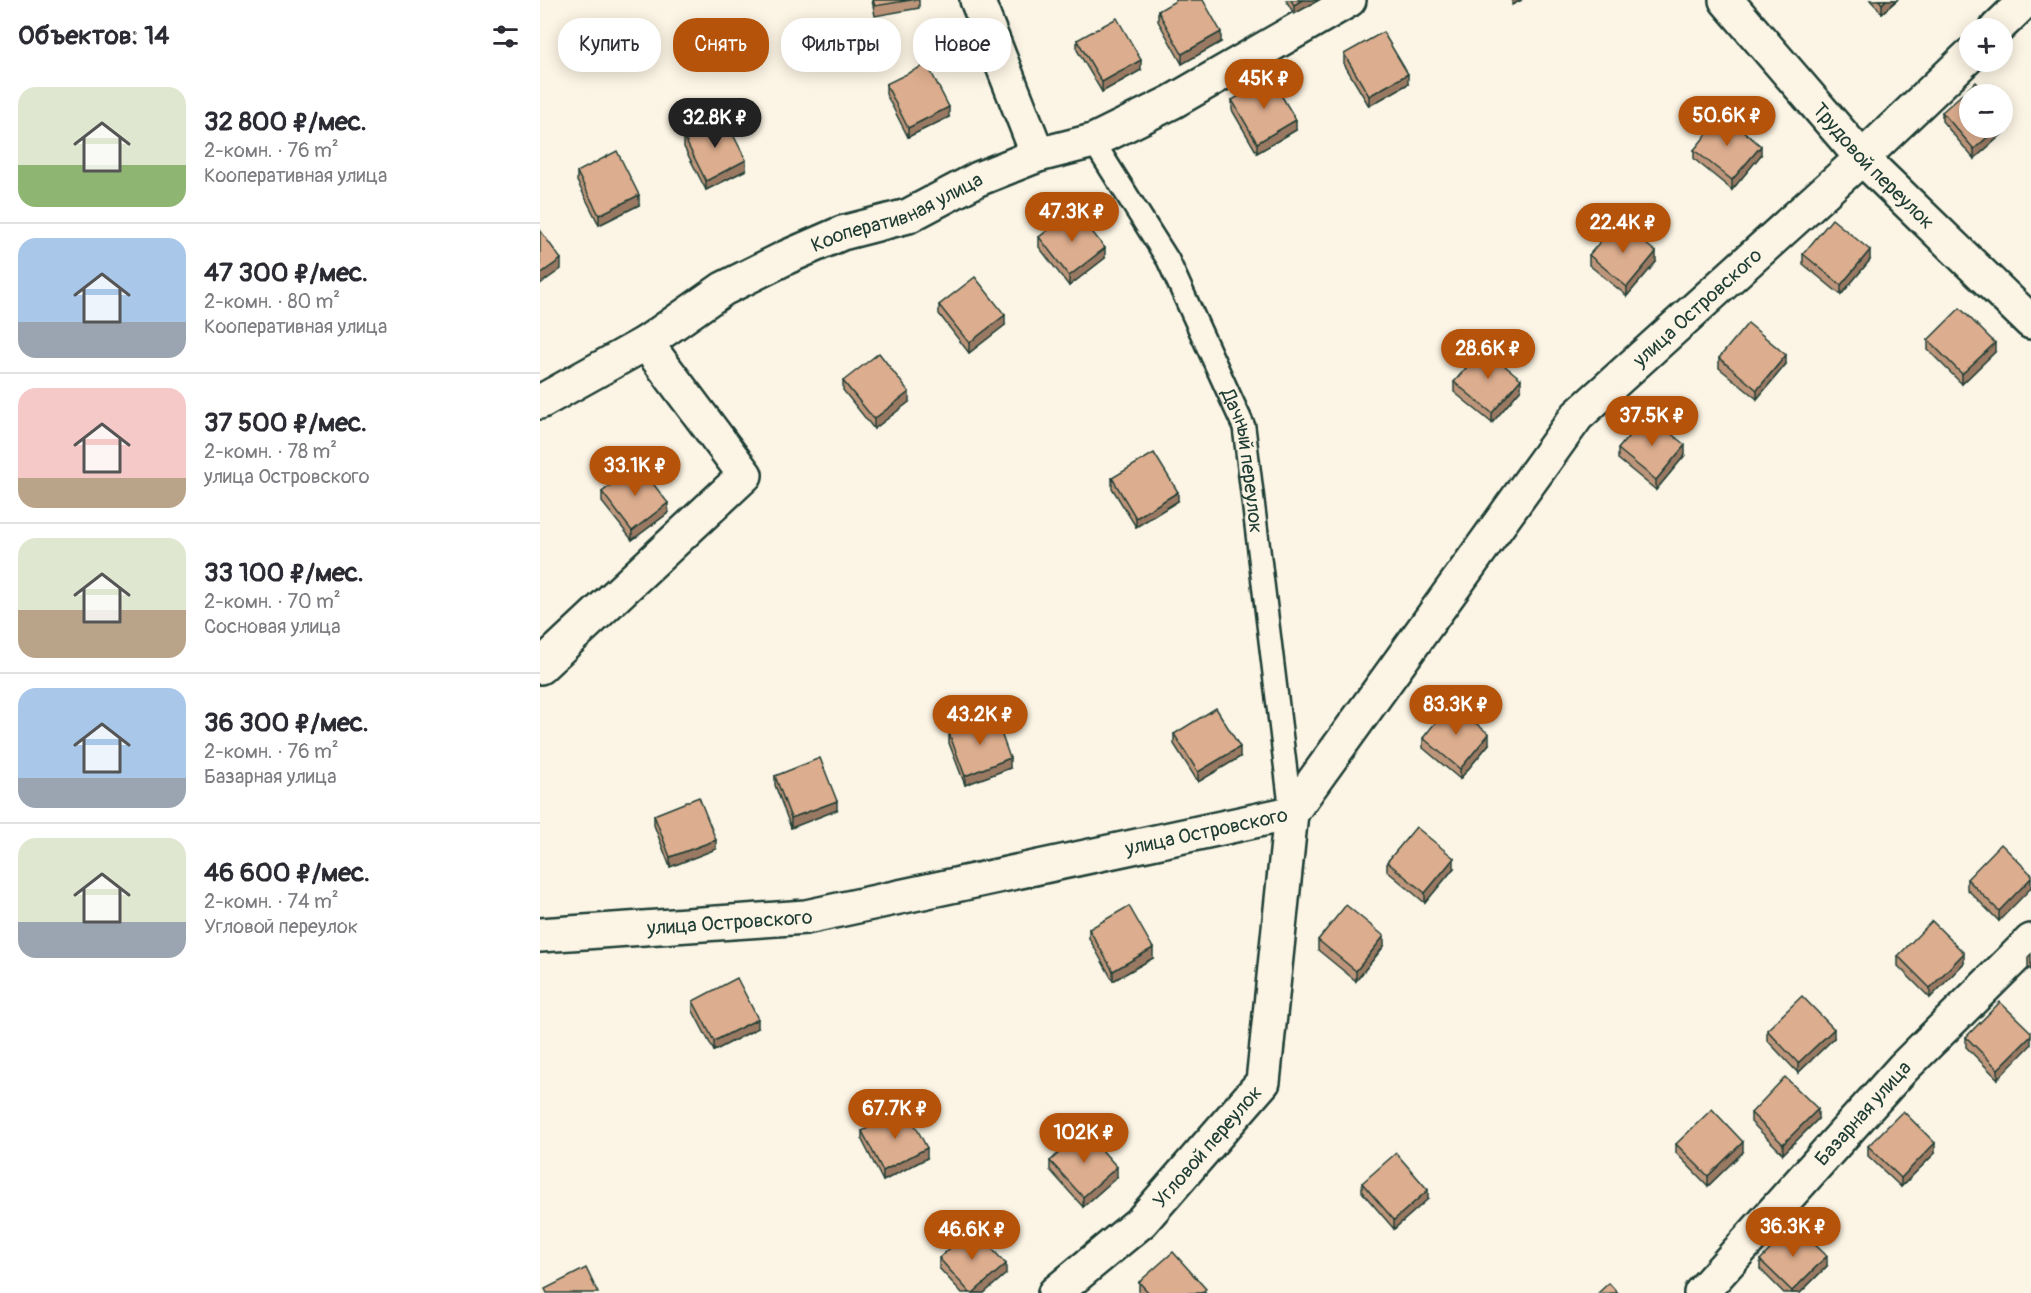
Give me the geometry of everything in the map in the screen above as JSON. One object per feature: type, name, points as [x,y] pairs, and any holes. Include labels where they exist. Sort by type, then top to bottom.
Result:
[{"type":"street","points":[[977,0],[1038,155]]},
{"type":"street","name":"Кооперативная улица","points":[[540,402],[646,343],[723,289],[787,257],[842,233],[908,216],[978,179],[1038,155],[1093,141],[1172,102],[1349,0]]},
{"type":"street","name":"Трудовой переулок","points":[[1726,0],[1862,158],[2031,322]]},
{"type":"street","points":[[2007,18],[2026,0]]},
{"type":"street","name":"улица Островского","points":[[540,935],[806,917],[1291,813],[1577,416],[1862,158],[1959,65]]},
{"type":"street","points":[[540,667],[746,475],[646,343]]},
{"type":"street","name":"Угловой переулок","points":[[1055,1293],[1142,1221],[1263,1082],[1291,813]]},
{"type":"street","name":"Базарная улица","points":[[1701,1293],[1902,1068],[2031,941]]},
{"type":"lane","name":"Дачный переулок","points":[[1093,141],[1168,260],[1244,427],[1291,813]]},
{"type":"building","points":[[873,0],[911,0],[875,6]]},
{"type":"building","points":[[1177,0],[1203,0],[1221,32],[1182,54],[1158,11]]},
{"type":"building","points":[[1291,0],[1302,0],[1294,5]]},
{"type":"building","points":[[1117,18],[1141,60],[1102,82],[1077,40]]},
{"type":"building","points":[[1383,32],[1408,74],[1369,96],[1344,54]]},
{"type":"building","points":[[913,71],[931,72],[949,107],[908,128],[886,84]]},
{"type":"building","points":[[1271,78],[1296,120],[1257,143],[1232,100]]},
{"type":"building","points":[[1959,97],[1959,132],[1942,112]]},
{"type":"building","points":[[1723,114],[1761,146],[1732,180],[1694,150]]},
{"type":"building","points":[[724,117],[746,160],[706,181],[684,137]]},
{"type":"building","points":[[1964,138],[1987,138],[1974,149]]},
{"type":"building","points":[[617,151],[639,195],[599,215],[577,172]]},
{"type":"building","points":[[1075,210],[1105,248],[1069,276],[1039,237]]},
{"type":"building","points":[[1832,219],[1870,250],[1841,285],[1803,254]]},
{"type":"building","points":[[1618,221],[1656,252],[1627,287],[1589,255]]},
{"type":"building","points":[[540,230],[561,259],[540,274]]},
{"type":"building","points":[[975,277],[1005,315],[969,343],[939,305]]},
{"type":"building","points":[[1960,308],[1995,343],[1962,374],[1928,340]]},
{"type":"building","points":[[1748,323],[1786,355],[1757,390],[1719,358]]},
{"type":"building","points":[[1483,348],[1521,379],[1492,413],[1454,382]]},
{"type":"building","points":[[879,353],[909,392],[874,419],[843,381]]},
{"type":"building","points":[[1647,414],[1685,445],[1656,480],[1618,449]]},
{"type":"building","points":[[1154,453],[1178,492],[1136,518],[1112,478]]},
{"type":"building","points":[[638,464],[668,503],[632,531],[602,492]]},
{"type":"building","points":[[1451,703],[1489,734],[1460,769],[1423,738]]},
{"type":"building","points":[[1216,708],[1240,747],[1198,772],[1174,734]]},
{"type":"building","points":[[995,716],[1010,758],[965,776],[949,733]]},
{"type":"building","points":[[820,758],[837,801],[791,818],[775,776]]},
{"type":"building","points":[[699,797],[716,840],[670,857],[654,815]]},
{"type":"building","points":[[1416,827],[1454,858],[1425,893],[1387,862]]},
{"type":"building","points":[[2001,844],[2031,874],[2031,878],[1999,911],[1967,879]]},
{"type":"building","points":[[1346,905],[1384,936],[1356,971],[1318,940]]},
{"type":"building","points":[[1129,906],[1153,948],[1113,971],[1089,929]]},
{"type":"building","points":[[1932,921],[1964,953],[1930,988],[1898,956]]},
{"type":"building","points":[[737,978],[758,1019],[714,1041],[693,1001]]},
{"type":"building","points":[[1802,996],[1834,1029],[1798,1063],[1767,1030]]},
{"type":"building","points":[[2000,1002],[2031,1032],[2031,1036],[1998,1069],[1966,1037]]},
{"type":"building","points":[[1785,1077],[1818,1109],[1783,1144],[1751,1113]]},
{"type":"building","points":[[906,1108],[927,1148],[883,1171],[862,1131]]},
{"type":"building","points":[[1712,1109],[1743,1142],[1708,1176],[1676,1144]]},
{"type":"building","points":[[1903,1111],[1935,1143],[1901,1178],[1868,1146]]},
{"type":"building","points":[[1084,1130],[1117,1167],[1083,1197],[1050,1161]]},
{"type":"building","points":[[1396,1153],[1428,1190],[1394,1220],[1362,1183]]},
{"type":"building","points":[[1794,1225],[1827,1256],[1792,1291],[1760,1260]]},
{"type":"building","points":[[973,1228],[1006,1264],[973,1293],[970,1293],[939,1258]]},
{"type":"building","points":[[1173,1252],[1206,1289],[1201,1293],[1149,1293],[1139,1282]]},
{"type":"building","points":[[586,1268],[598,1293],[547,1293],[545,1289]]},
{"type":"building","points":[[1609,1283],[1618,1293],[1598,1293]]}]
